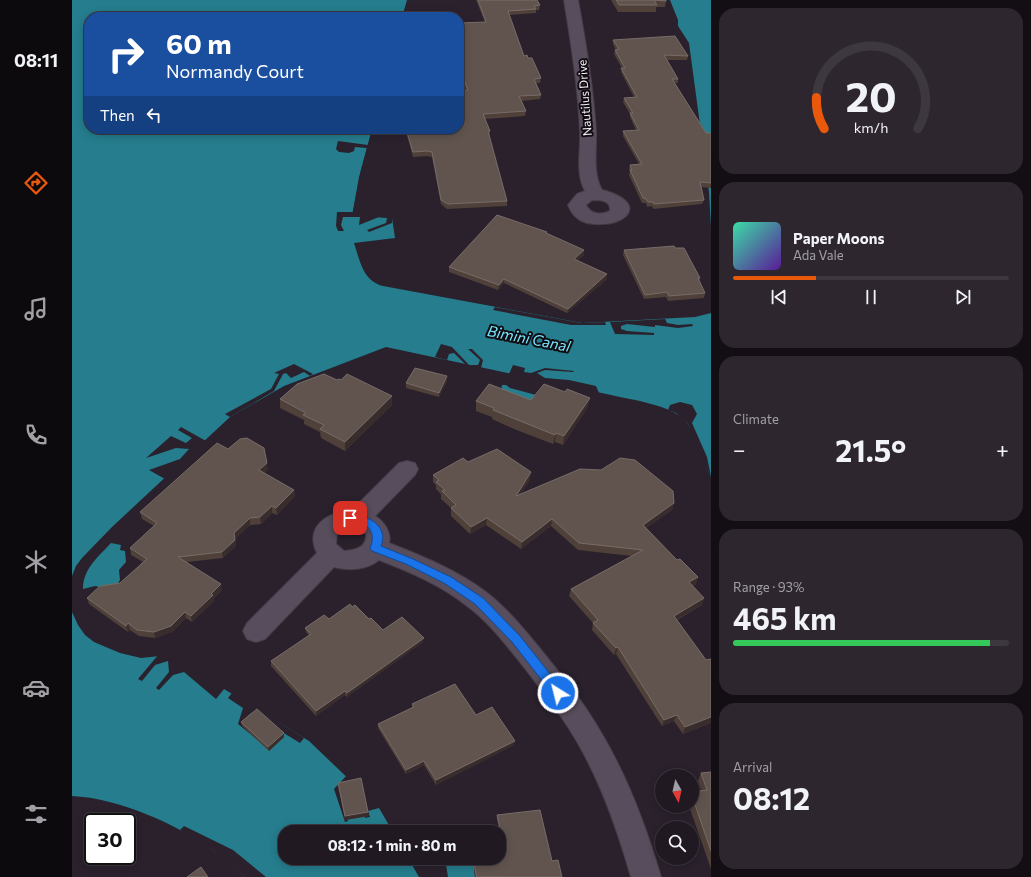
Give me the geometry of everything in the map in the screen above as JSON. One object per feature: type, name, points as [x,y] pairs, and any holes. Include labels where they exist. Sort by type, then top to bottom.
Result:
[{"type":"street","name":"Nautilus Drive","points":[[571,0],[581,58],[588,131],[588,176],[590,186],[596,194],[610,197],[615,200],[625,216]]},
{"type":"street","points":[[359,518],[407,469]]},
{"type":"street","points":[[359,518],[370,524],[378,534],[378,541],[375,548],[369,554],[361,558],[352,560],[342,559],[331,554],[324,544],[323,536],[326,529],[332,523],[340,519],[359,518]]},
{"type":"street","points":[[375,548],[410,562],[447,580],[477,599],[495,616],[543,671],[576,716],[597,750],[625,815],[639,852],[646,877]]},
{"type":"street","points":[[256,631],[331,554]]},
{"type":"water","name":"Bimini Canal","points":[[72,0],[407,0],[403,12],[84,12],[84,134],[371,134],[359,177],[352,216],[392,218],[395,238],[354,243],[363,269],[371,280],[376,283],[383,286],[582,323],[695,317],[711,313],[711,477],[697,442],[687,423],[673,412],[663,408],[641,401],[386,347],[284,386],[230,417],[112,527],[82,558],[76,566],[72,576]]},
{"type":"water","points":[[670,0],[711,0],[711,227],[709,192],[689,43],[678,26],[678,20]]},
{"type":"water","points":[[502,385],[536,395],[531,403],[501,390]]},
{"type":"water","points":[[111,543],[121,545],[120,550],[125,551],[126,562],[119,570],[120,580],[118,583],[104,588],[95,586],[83,589],[88,569],[96,558]]},
{"type":"water","points":[[72,612],[85,635],[94,642],[120,653],[141,658],[160,656],[224,689],[309,741],[379,808],[389,825],[278,825],[278,865],[412,865],[419,877],[244,877],[214,851],[183,831],[165,822],[127,807],[90,798],[72,796]]},
{"type":"water","points":[[446,865],[477,865],[478,868],[474,869],[475,877],[448,877]]},
{"type":"pier","points":[[371,134],[373,134],[365,163],[363,163],[367,148],[355,147],[354,151],[349,153],[339,152],[336,149],[338,141],[368,145]]},
{"type":"pier","points":[[362,166],[365,166],[354,214],[392,216],[392,223],[369,232],[367,230],[386,223],[387,218],[379,217],[359,225],[360,217],[343,217],[341,225],[344,231],[338,231],[336,226],[337,212],[353,212]]},
{"type":"pier","points":[[495,307],[581,323],[605,322],[606,325],[571,325],[493,310]]},
{"type":"pier","points":[[665,319],[667,323],[678,325],[692,324],[693,326],[678,328],[627,324],[621,326],[621,329],[627,331],[654,333],[654,335],[615,334],[610,322]]},
{"type":"pier","points":[[441,344],[452,347],[469,365],[465,364],[454,353],[449,354],[447,360],[435,357]]},
{"type":"pier","points":[[468,349],[472,349],[483,360],[481,368],[469,365],[478,365],[480,360]]},
{"type":"pier","points":[[294,364],[313,374],[310,376],[304,372],[291,378],[286,373],[283,374],[274,391],[230,417],[225,414],[271,389],[279,374],[274,373]]},
{"type":"pier","points":[[513,365],[525,368],[524,372],[531,373],[545,368],[574,371],[545,370],[537,373],[545,378],[569,380],[596,386],[599,393],[509,374]]},
{"type":"pier","points":[[680,402],[692,405],[697,414],[692,423],[707,457],[711,477],[688,424],[676,413],[668,410],[670,405]]},
{"type":"pier","points":[[181,427],[206,441],[165,479],[149,470],[180,459],[189,449],[176,448],[146,458],[171,436],[186,443],[192,438],[178,430]]},
{"type":"pier","points":[[159,654],[224,689],[216,699],[184,672],[173,675],[159,690],[156,688],[169,672],[168,661],[155,665],[142,681],[138,679]]},
{"type":"pier","points":[[232,693],[304,738],[300,743],[251,713],[242,723],[269,749],[238,724],[243,708],[228,698]]},
{"type":"pier","points":[[347,775],[379,805],[379,808],[368,811],[370,817],[365,818],[361,798],[344,801],[348,821],[345,822],[334,789]]},
{"type":"pier","points":[[184,826],[233,850],[266,877],[244,877],[214,851],[180,830]]},
{"type":"building","points":[[478,0],[537,0],[540,5],[534,6],[536,9],[508,11],[524,56],[527,55],[528,58],[532,58],[541,78],[534,79],[541,95],[519,96],[526,111],[483,114],[490,131],[488,131],[507,201],[448,204],[441,200],[432,152],[413,152],[408,134],[464,134],[464,90],[468,90],[464,80],[464,23],[486,22]]},
{"type":"building","points":[[616,0],[654,0],[657,5],[619,5]]},
{"type":"building","points":[[675,36],[688,56],[664,55],[678,79],[672,79],[706,133],[711,133],[711,183],[700,182],[704,200],[654,204],[653,202],[648,202],[643,198],[630,170],[632,170],[630,165],[642,164],[623,131],[639,130],[630,113],[633,113],[624,98],[637,97],[621,68],[625,68],[615,50],[619,49],[613,40]]},
{"type":"building","points":[[497,215],[547,232],[546,233],[584,250],[574,259],[607,274],[568,309],[504,279],[499,285],[449,267]]},
{"type":"building","points":[[674,246],[675,248],[684,248],[700,278],[698,278],[705,293],[669,296],[667,292],[645,295],[624,250]]},
{"type":"building","points":[[415,368],[447,376],[439,393],[406,383]]},
{"type":"building","points":[[324,374],[337,380],[341,380],[347,374],[392,396],[345,442],[320,429],[324,425],[303,415],[306,413],[280,399],[297,384]]},
{"type":"building","points":[[489,384],[531,400],[544,384],[565,392],[567,389],[590,398],[564,436],[556,433],[555,435],[493,410],[494,408],[476,401]]},
{"type":"building","points":[[247,438],[264,448],[267,463],[259,470],[294,490],[276,508],[272,506],[260,517],[250,518],[234,533],[235,540],[222,552],[178,557],[221,584],[211,594],[213,595],[191,616],[185,612],[171,626],[154,632],[137,630],[128,623],[126,626],[87,598],[100,586],[120,583],[147,559],[130,548],[157,523],[140,512],[217,443],[228,449],[240,439]]},
{"type":"building","points":[[497,449],[531,472],[516,496],[580,469],[601,470],[620,458],[635,460],[673,491],[674,503],[643,525],[677,560],[680,559],[698,577],[689,582],[704,598],[674,616],[706,660],[711,659],[711,717],[685,727],[677,715],[664,720],[618,647],[616,648],[593,623],[598,620],[571,589],[643,550],[579,543],[552,519],[522,542],[487,518],[471,527],[451,508],[456,505],[442,491],[445,490],[436,482],[439,480],[433,475],[463,458],[468,462]]},
{"type":"building","points":[[350,604],[352,607],[355,605],[383,630],[402,617],[424,638],[347,693],[345,691],[316,711],[271,661],[311,634],[305,628],[324,615],[329,619]]},
{"type":"building","points":[[455,684],[476,715],[492,707],[515,741],[436,780],[424,761],[406,770],[378,724],[414,707],[412,704]]},
{"type":"building","points":[[257,709],[284,733],[268,747],[241,722]]},
{"type":"building","points":[[711,772],[711,851],[698,813],[699,791],[707,790],[701,773]]},
{"type":"building","points":[[361,778],[368,812],[345,816],[338,783]]},
{"type":"building","points":[[540,810],[552,861],[558,860],[562,877],[477,877],[474,865],[506,865],[506,825],[499,825],[497,815]]},
{"type":"building","points":[[201,867],[208,877],[187,877]]},
{"type":"route","points":[[350,518],[359,518],[367,521],[374,527],[378,534],[378,541],[375,548],[410,562],[447,580],[479,601],[516,639],[543,671],[558,693]]}]
